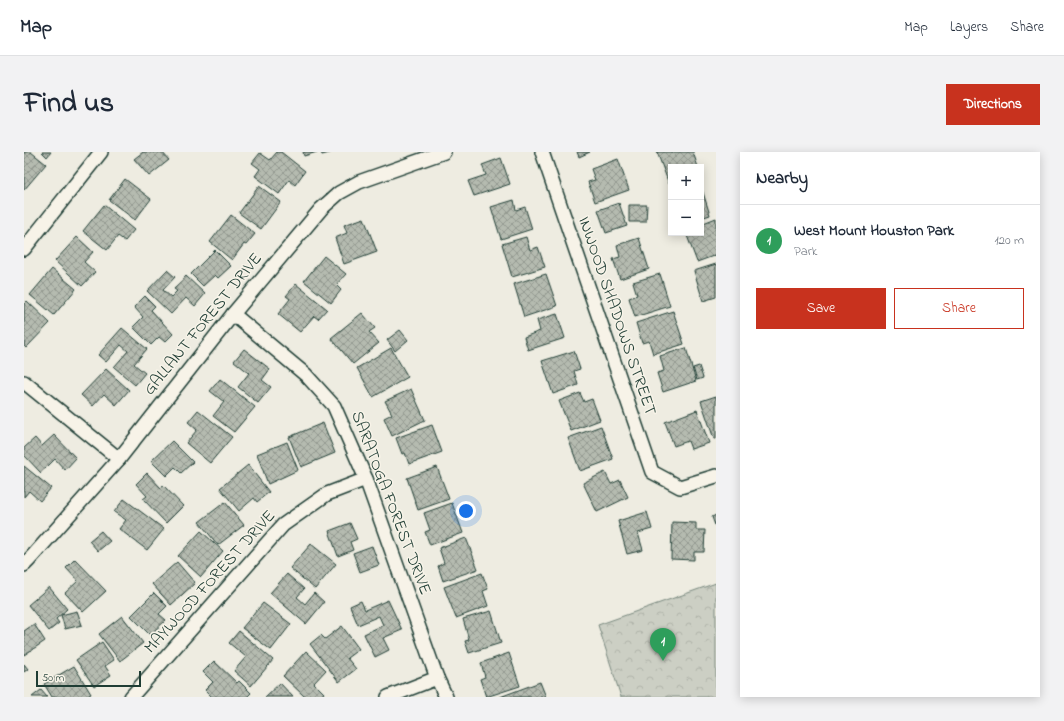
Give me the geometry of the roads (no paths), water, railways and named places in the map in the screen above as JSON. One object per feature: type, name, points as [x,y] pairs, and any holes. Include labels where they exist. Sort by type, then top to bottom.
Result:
[{"type":"street","points":[[24,249],[102,152]]},
{"type":"street","name":"GALLANT FOREST DRIVE","points":[[24,565],[119,458],[233,314],[321,209],[339,193],[359,182],[444,152]]},
{"type":"street","name":"INWOOD SHADOWS STREET","points":[[542,152],[652,472],[680,487],[716,476]]},
{"type":"street","name":"SARATOGA FOREST DRIVE","points":[[233,314],[306,375],[334,406],[366,479],[437,678],[446,697]]},
{"type":"street","points":[[24,382],[119,458]]},
{"type":"street","name":"MAYWOOD FOREST DRIVE","points":[[131,697],[283,525],[327,494],[366,479]]},
{"type":"street","points":[[388,697],[437,678]]},
{"type":"place","name":"West Mount Houston Park","points":[[663,661]]}]
